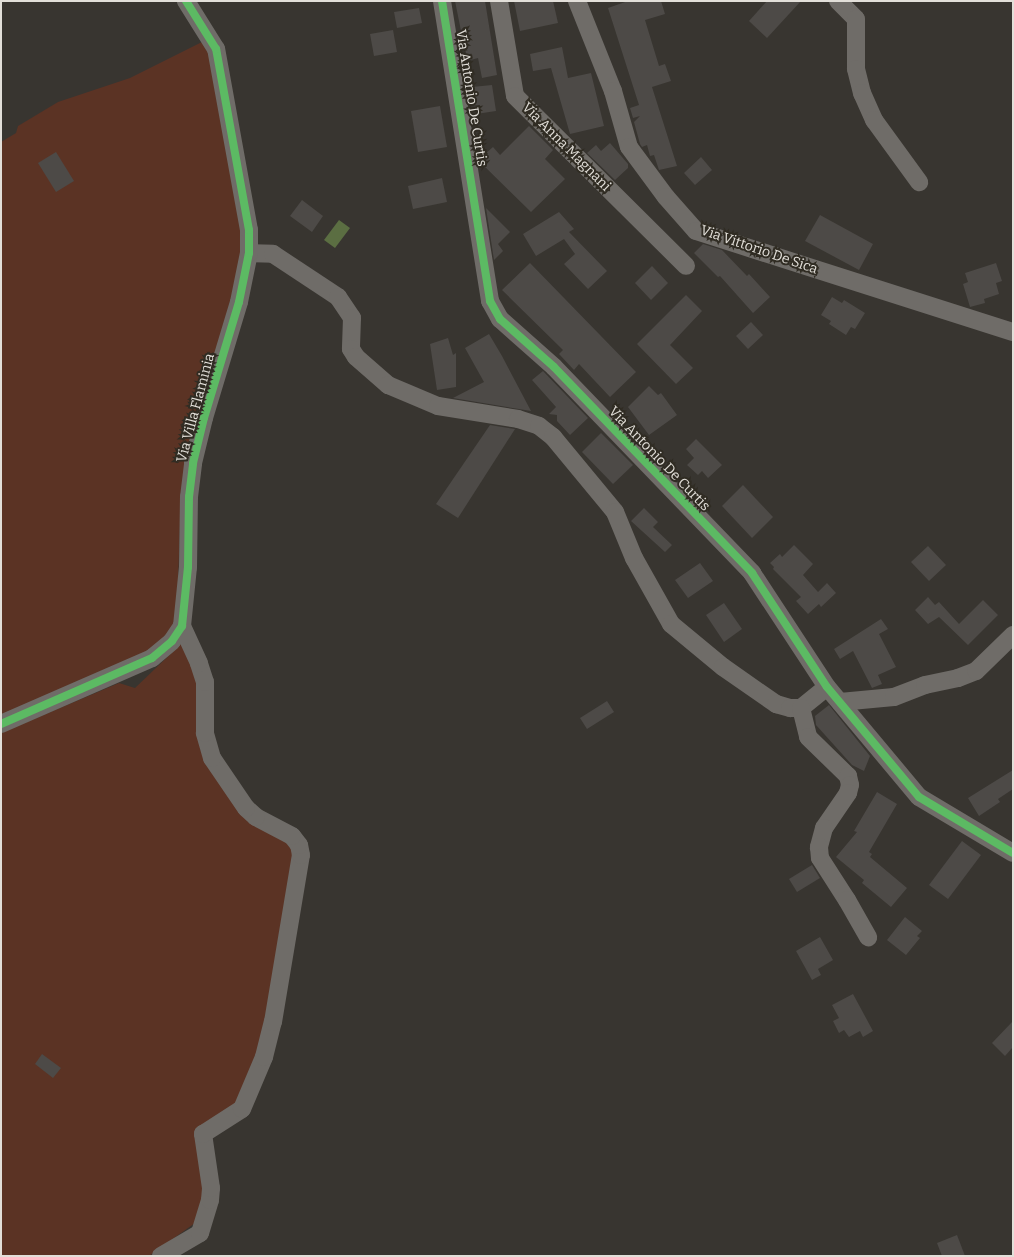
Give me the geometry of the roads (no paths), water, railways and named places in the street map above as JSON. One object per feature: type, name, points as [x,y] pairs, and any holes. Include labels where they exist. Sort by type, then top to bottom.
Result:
[{"type":"street","name":"Via Villa Flaminia","points":[[182,626],[188,567],[189,496],[193,463],[204,418],[241,295],[250,253],[247,220],[216,49],[186,1]]},
{"type":"street","name":"Via Antonio De Curtis","points":[[442,1],[490,301],[500,319],[554,367],[752,573],[827,687],[919,797],[1013,853]]},
{"type":"street","name":"Via Anna Magnani","points":[[499,1],[515,96],[686,266]]},
{"type":"street","name":"Via Vittorio De Sica","points":[[577,1],[613,91],[629,147],[666,197],[696,231],[1013,332]]},
{"type":"street","points":[[838,1],[856,19],[856,69],[862,93],[874,120],[919,182]]},
{"type":"street","points":[[250,253],[272,254],[338,297],[352,318],[351,348],[356,357],[388,385],[438,406],[518,419],[539,426],[553,437],[615,512],[634,558],[671,624],[722,667],[769,700],[790,708],[801,708],[827,687]]},
{"type":"street","points":[[1,724],[152,658],[172,641],[182,626]]},
{"type":"street","points":[[161,1256],[200,1233],[210,1200],[211,1188],[203,1134],[242,1109],[264,1057],[273,1022],[301,855],[299,845],[292,836],[256,817],[246,808],[212,758],[205,733],[204,682],[199,663],[182,626]]},
{"type":"street","points":[[840,702],[894,698],[924,685],[958,678],[976,671],[1013,635]]},
{"type":"street","points":[[801,708],[808,737],[848,776],[850,785],[848,793],[824,828],[819,847],[820,858],[868,937]]}]
